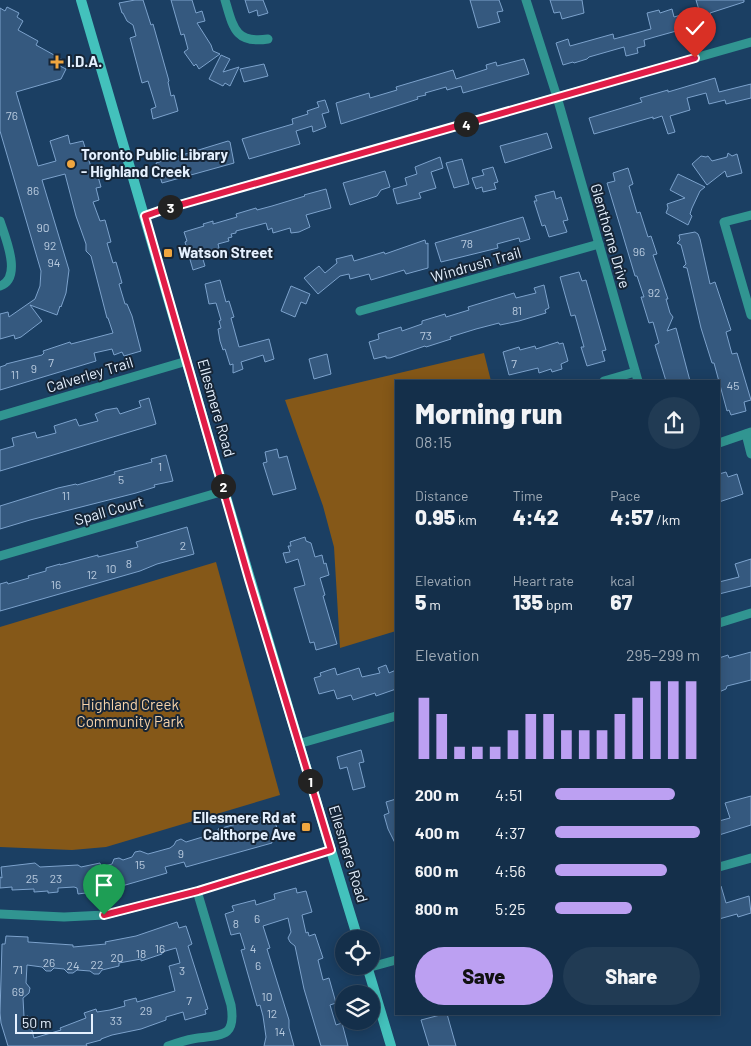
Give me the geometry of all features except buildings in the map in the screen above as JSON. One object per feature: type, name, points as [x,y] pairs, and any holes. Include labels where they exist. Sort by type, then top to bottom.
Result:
[{"type":"main road","name":"Ellesmere Road","points":[[80,0],[145,216],[298,744],[355,930]]},
{"type":"main road","points":[[370,975],[392,1046]]},
{"type":"street","points":[[225,0],[236,31],[244,39],[255,41],[268,39]]},
{"type":"street","name":"Glenthorne Drive","points":[[526,0],[637,377]]},
{"type":"street","points":[[145,216],[751,42]]},
{"type":"street","points":[[751,215],[724,222],[751,315]]},
{"type":"street","points":[[0,221],[12,262],[12,274],[4,285],[0,286]]},
{"type":"street","name":"Windrush Trail","points":[[360,311],[599,244]]},
{"type":"street","name":"Calverley Trail","points":[[0,416],[187,361]]},
{"type":"street","points":[[612,380],[637,377]]},
{"type":"street","points":[[720,443],[749,433],[751,454]]},
{"type":"street","name":"Spall Court","points":[[0,556],[224,491]]},
{"type":"street","points":[[720,623],[751,613]]},
{"type":"street","points":[[298,744],[395,716]]},
{"type":"street","points":[[0,914],[64,917],[104,915],[198,891],[331,850]]},
{"type":"street","points":[[720,867],[751,858]]},
{"type":"street","points":[[168,1046],[198,1038],[220,1036],[230,1029],[233,1023],[231,1005],[198,891]]},
{"type":"street","points":[[380,964],[395,960]]},
{"type":"green space","points":[[484,353],[491,380],[395,380],[395,631],[340,648],[334,547],[323,506],[285,400]]},
{"type":"green space","name":"Highland Creek Community Park","points":[[216,562],[280,795],[106,847],[72,850],[0,847],[0,627]]},
{"type":"place","name":"I.D.A.","points":[[57,62]]},
{"type":"place","name":"Toronto Public Library - Highland Creek","points":[[71,164]]},
{"type":"place","name":"Watson Street","points":[[168,253]]},
{"type":"place","name":"Ellesmere Rd at Calthorpe Ave","points":[[306,827]]},
{"type":"route","points":[[104,915],[122,912],[198,891],[331,850],[249,579],[145,216],[695,58]]}]
